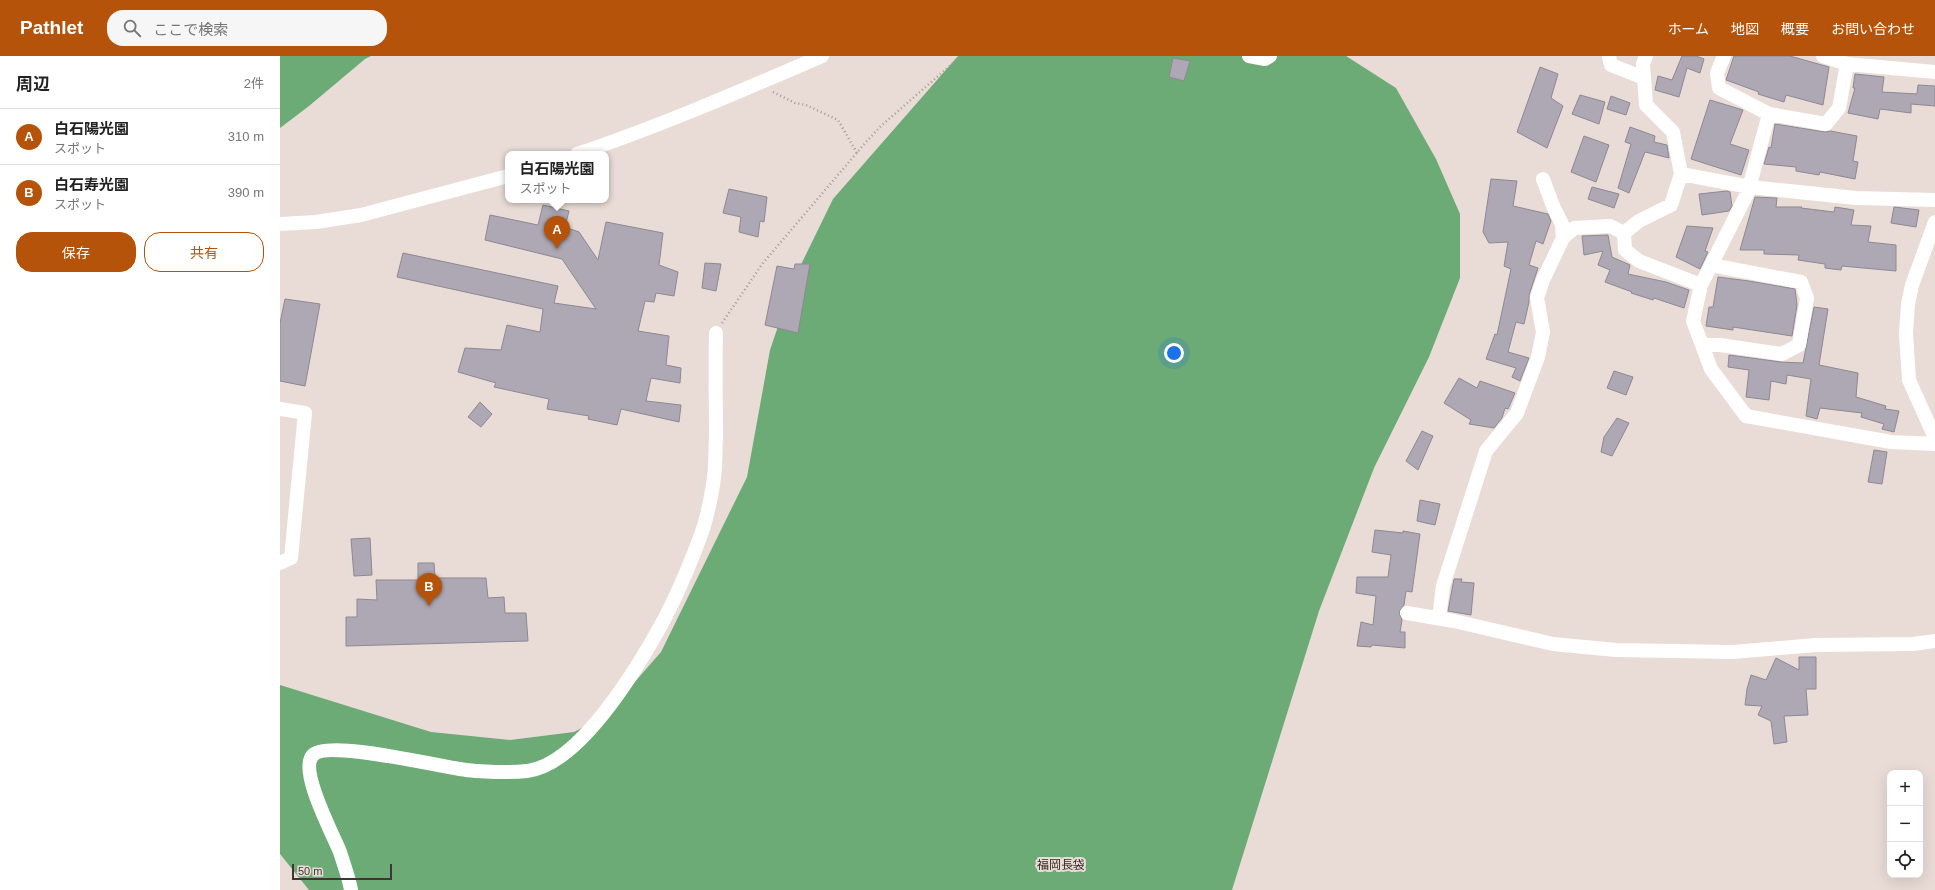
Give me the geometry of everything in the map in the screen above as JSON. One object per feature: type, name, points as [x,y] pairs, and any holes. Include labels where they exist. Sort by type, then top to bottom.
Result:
[{"type":"street","points":[[586,151],[615,141],[757,84],[822,56]]},
{"type":"street","points":[[1249,56],[1265,59],[1270,56]]},
{"type":"street","points":[[1609,56],[1611,65],[1644,78]]},
{"type":"street","points":[[1624,233],[1639,221],[1671,205],[1681,174],[1673,132],[1646,105],[1643,64],[1646,56]]},
{"type":"street","points":[[1724,56],[1717,73],[1719,88],[1770,114],[1826,124],[1839,108],[1847,64]]},
{"type":"street","points":[[1823,56],[1847,64],[1935,72]]},
{"type":"street","points":[[1770,114],[1750,187],[1701,285],[1693,320],[1711,369],[1746,416],[1891,442],[1935,444]]},
{"type":"street","points":[[1681,174],[1750,187],[1856,198],[1935,200]]},
{"type":"street","points":[[280,224],[316,222],[361,215],[505,177]]},
{"type":"street","points":[[1543,179],[1562,224],[1563,238]]},
{"type":"street","points":[[1935,222],[1912,285],[1908,304],[1906,333],[1909,380],[1935,438]]},
{"type":"street","points":[[1439,618],[1443,586],[1486,451],[1517,413],[1538,357],[1543,332],[1537,298],[1543,280],[1563,238],[1574,228],[1610,226],[1624,233]]},
{"type":"street","points":[[1624,233],[1625,250],[1639,261],[1701,285]]},
{"type":"street","points":[[1702,346],[1720,345],[1782,354],[1799,345],[1807,298],[1801,282],[1711,265]]},
{"type":"street","points":[[351,890],[340,852],[316,796],[309,770],[309,760],[313,754],[320,750],[352,750],[466,770],[525,771],[539,769],[565,753],[588,733],[637,665],[660,627],[676,596],[700,538],[712,492],[715,472],[716,333]]},
{"type":"street","points":[[280,409],[306,413],[290,558],[280,563]]},
{"type":"street","points":[[1407,613],[1439,618],[1554,644],[1616,650],[1733,652],[1815,645],[1914,644],[1935,641]]},
{"type":"path","points":[[716,333],[729,310],[763,263],[857,153],[881,126],[961,56]]},
{"type":"path","points":[[757,84],[795,103],[806,105],[838,120],[857,153]]},
{"type":"green space","points":[[280,56],[371,56],[365,59],[280,128]]},
{"type":"green space","points":[[958,56],[1346,56],[1396,88],[1436,159],[1460,214],[1460,278],[1429,357],[1374,468],[1319,611],[1232,890],[309,890],[280,854],[280,685],[431,732],[510,740],[574,732],[605,716],[661,652],[747,477],[770,350],[794,279],[833,199]]},
{"type":"building","points":[[1682,56],[1696,56],[1704,59],[1700,73],[1687,68],[1679,97],[1655,90],[1658,76],[1672,80]]},
{"type":"building","points":[[1734,56],[1790,56],[1829,67],[1823,105],[1786,95],[1784,102],[1758,94],[1759,92],[1726,80]]},
{"type":"building","points":[[1173,58],[1190,61],[1184,81],[1169,77]]},
{"type":"building","points":[[1540,67],[1558,74],[1551,98],[1563,106],[1547,148],[1517,132]]},
{"type":"building","points":[[1855,74],[1884,77],[1882,92],[1917,94],[1918,85],[1935,86],[1935,106],[1911,104],[1911,113],[1880,109],[1878,119],[1848,113],[1855,88],[1853,88]]},
{"type":"building","points":[[1580,95],[1605,102],[1599,124],[1572,114]]},
{"type":"building","points":[[1611,96],[1630,103],[1626,115],[1607,109]]},
{"type":"building","points":[[1710,100],[1743,110],[1730,144],[1749,150],[1741,175],[1691,159]]},
{"type":"building","points":[[1775,124],[1857,136],[1853,161],[1858,162],[1855,179],[1820,172],[1819,175],[1796,171],[1796,167],[1764,164],[1769,147],[1771,148]]},
{"type":"building","points":[[1630,127],[1655,136],[1654,142],[1667,145],[1669,158],[1645,152],[1629,193],[1618,188],[1631,144],[1625,142]]},
{"type":"building","points":[[1584,136],[1609,145],[1596,182],[1571,172]]},
{"type":"building","points":[[1491,179],[1517,181],[1513,206],[1548,214],[1551,221],[1543,244],[1536,241],[1529,265],[1538,268],[1529,295],[1524,324],[1516,322],[1508,352],[1529,358],[1520,381],[1512,377],[1516,368],[1486,359],[1495,334],[1497,335],[1511,269],[1504,266],[1508,242],[1489,243],[1483,232]]},
{"type":"building","points":[[1592,187],[1619,194],[1614,208],[1588,199]]},
{"type":"building","points":[[729,189],[767,197],[764,222],[760,221],[758,237],[739,232],[741,217],[723,213]]},
{"type":"building","points":[[1730,192],[1732,206],[1729,211],[1702,215],[1699,194]]},
{"type":"building","points":[[1755,197],[1777,198],[1776,207],[1802,207],[1801,208],[1834,212],[1835,207],[1854,210],[1851,225],[1871,226],[1868,242],[1896,245],[1896,271],[1842,266],[1841,270],[1825,268],[1825,264],[1798,260],[1799,255],[1764,254],[1764,250],[1740,250]]},
{"type":"building","points":[[543,205],[569,211],[565,227],[579,232],[598,260],[606,222],[663,233],[659,265],[678,272],[674,296],[656,293],[654,302],[645,301],[638,331],[669,336],[666,365],[681,368],[680,383],[651,378],[646,401],[681,405],[679,422],[621,409],[617,425],[588,419],[589,416],[547,409],[549,399],[494,387],[496,383],[458,372],[465,348],[501,350],[507,325],[540,332],[543,309],[397,277],[403,253],[558,286],[554,303],[596,309],[562,259],[485,240],[490,215],[538,225]]},
{"type":"building","points":[[1894,207],[1919,210],[1916,227],[1891,223]]},
{"type":"building","points":[[1687,226],[1713,228],[1705,251],[1708,252],[1700,269],[1676,257]]},
{"type":"building","points":[[1608,235],[1612,257],[1630,265],[1628,274],[1666,282],[1689,290],[1684,308],[1654,298],[1653,300],[1631,293],[1632,292],[1605,282],[1610,270],[1598,265],[1603,251],[1584,255],[1582,236]]},
{"type":"building","points":[[705,263],[721,264],[716,291],[702,288]]},
{"type":"building","points":[[795,264],[810,264],[798,333],[765,325],[777,266],[794,269]]},
{"type":"building","points":[[1718,277],[1795,289],[1797,305],[1792,336],[1733,327],[1733,330],[1706,326],[1709,307],[1713,307]]},
{"type":"building","points":[[285,299],[320,304],[305,386],[280,381],[280,323]]},
{"type":"building","points":[[1814,307],[1828,309],[1819,365],[1858,373],[1856,397],[1886,406],[1885,409],[1899,411],[1894,432],[1882,429],[1884,424],[1861,417],[1862,413],[1820,408],[1817,419],[1806,416],[1811,379],[1787,375],[1786,384],[1771,381],[1769,400],[1746,397],[1749,370],[1728,367],[1729,355],[1781,362],[1803,363]]},
{"type":"building","points":[[1614,371],[1633,377],[1626,395],[1607,388]]},
{"type":"building","points":[[1459,378],[1477,388],[1480,381],[1515,393],[1508,409],[1505,408],[1502,418],[1494,428],[1469,424],[1471,420],[1444,403]]},
{"type":"building","points":[[480,402],[492,414],[481,427],[468,417]]},
{"type":"building","points":[[1617,418],[1629,423],[1612,456],[1601,452],[1604,437]]},
{"type":"building","points":[[1422,431],[1433,436],[1418,470],[1406,461]]},
{"type":"building","points":[[1874,450],[1887,452],[1882,484],[1868,482]]},
{"type":"building","points":[[1420,500],[1440,504],[1435,525],[1417,521]]},
{"type":"building","points":[[1375,530],[1403,533],[1403,531],[1420,534],[1412,592],[1406,591],[1404,605],[1399,612],[1402,620],[1400,632],[1405,632],[1405,648],[1372,645],[1371,647],[1357,646],[1361,622],[1373,625],[1376,596],[1356,593],[1357,577],[1388,577],[1391,555],[1372,552]]},
{"type":"building","points":[[370,538],[372,575],[354,576],[351,539]]},
{"type":"building","points":[[418,563],[434,563],[435,578],[486,578],[488,598],[504,597],[505,613],[526,613],[528,641],[346,646],[346,617],[357,617],[357,599],[377,600],[376,580],[418,580]]},
{"type":"building","points":[[1454,579],[1462,579],[1461,582],[1474,583],[1471,615],[1448,611]]},
{"type":"building","points":[[1799,657],[1816,657],[1816,689],[1806,689],[1808,715],[1784,716],[1787,742],[1774,744],[1771,721],[1758,715],[1762,706],[1745,705],[1751,675],[1766,680],[1776,658],[1799,670]]},
{"type":"place","name":"白石陽光園","points":[[557,249]]},
{"type":"place","name":"白石寿光園","points":[[429,606]]},
{"type":"district","name":"福岡長袋","points":[[1061,865]]}]
